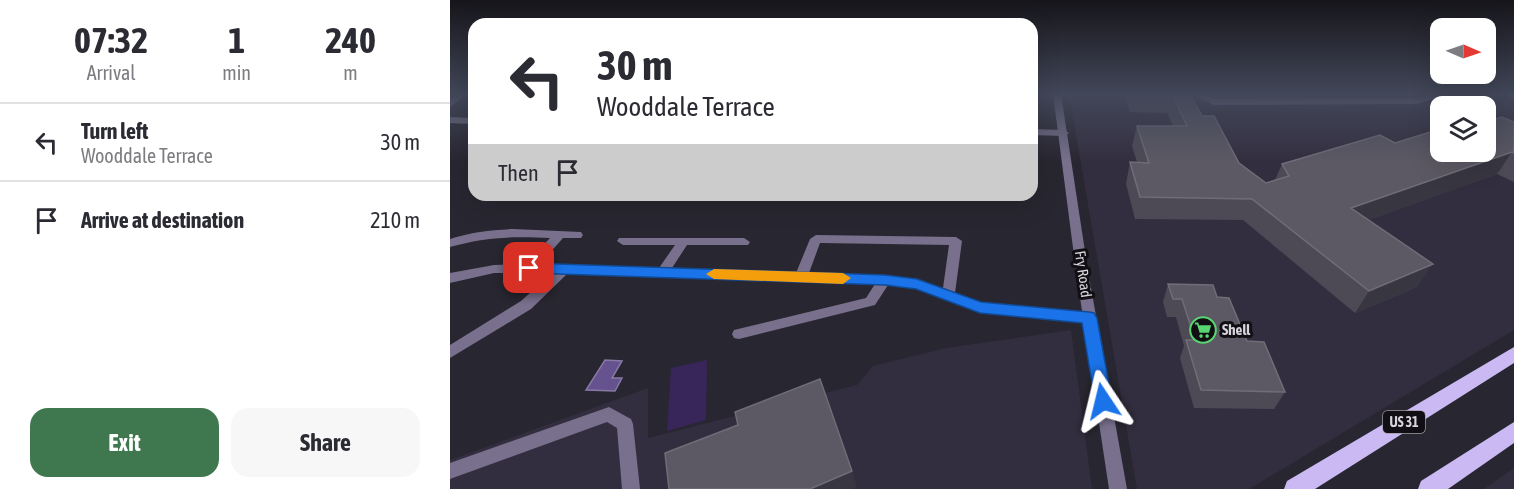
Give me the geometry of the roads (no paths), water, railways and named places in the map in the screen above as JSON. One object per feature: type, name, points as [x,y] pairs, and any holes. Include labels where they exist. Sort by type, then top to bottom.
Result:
[{"type":"main road","name":"US 31","points":[[1295,489],[1514,354]]},
{"type":"main road","points":[[1429,489],[1514,431]]},
{"type":"street","name":"Fry Road","points":[[1061,117],[1089,318],[1118,489]]},
{"type":"street","points":[[450,120],[468,121]]},
{"type":"street","points":[[1038,132],[1064,132]]},
{"type":"street","points":[[450,243],[466,237],[497,232],[577,235]]},
{"type":"street","points":[[529,268],[559,234]]},
{"type":"street","points":[[801,277],[816,239],[956,240],[948,296]]},
{"type":"street","points":[[623,241],[744,242]]},
{"type":"street","points":[[663,272],[683,242]]},
{"type":"street","points":[[450,278],[494,269],[529,268],[885,280],[917,284],[980,307],[1089,318]]},
{"type":"street","points":[[450,352],[526,305],[564,269]]},
{"type":"street","points":[[740,333],[870,302],[885,280]]},
{"type":"street","points":[[450,471],[609,414],[625,424],[631,489]]},
{"type":"place","name":"Shell","points":[[1203,330]]}]
